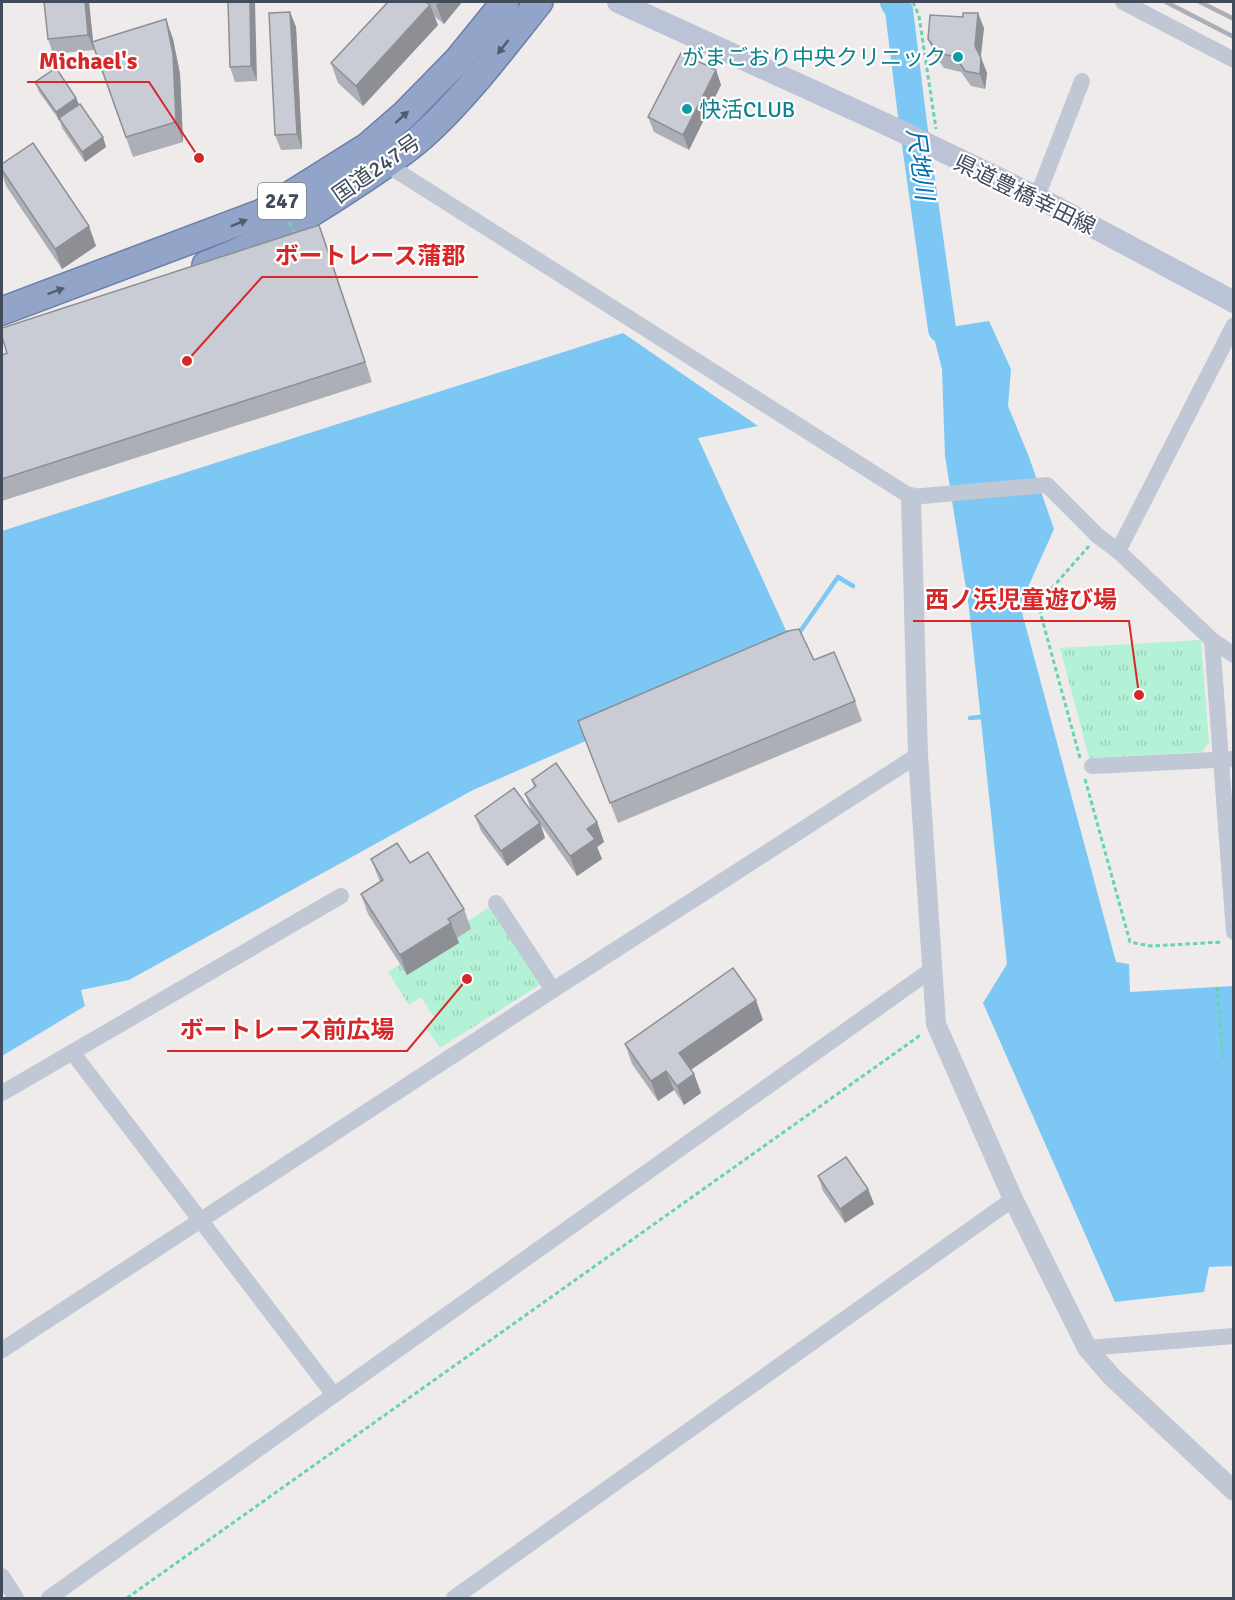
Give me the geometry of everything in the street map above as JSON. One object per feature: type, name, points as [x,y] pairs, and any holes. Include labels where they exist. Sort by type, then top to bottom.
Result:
[{"type":"highway","name":"国道247号","points":[[2,311],[213,233],[272,207],[367,147],[405,114],[458,60],[505,2]]},
{"type":"highway","name":"国道247号","points":[[180,274],[222,259],[273,234],[386,164],[428,131],[480,76],[539,2]]},
{"type":"main road","name":"県道豊橋幸田線","points":[[618,2],[892,127],[1037,197],[1233,302]]},
{"type":"street","points":[[1130,3],[1233,60]]},
{"type":"street","points":[[1037,197],[1082,81]]},
{"type":"street","points":[[386,164],[911,498],[1047,485],[1098,536],[1118,551],[1212,640],[1233,655]]},
{"type":"street","points":[[1118,551],[1233,325]]},
{"type":"street","points":[[911,498],[918,755],[936,1024],[1013,1199],[1087,1348],[1112,1377],[1233,1491]]},
{"type":"street","points":[[1212,640],[1227,760],[1233,932]]},
{"type":"street","points":[[2,1350],[201,1218],[918,755]]},
{"type":"street","points":[[1092,766],[1227,760]]},
{"type":"street","points":[[2,1093],[341,896]]},
{"type":"street","points":[[496,903],[553,990]]},
{"type":"street","points":[[49,1599],[931,970]]},
{"type":"street","points":[[72,1052],[334,1395]]},
{"type":"street","points":[[454,1599],[1013,1199]]},
{"type":"street","points":[[1087,1348],[1233,1336]]},
{"type":"street","points":[[2,1576],[16,1599]]},
{"type":"path","points":[[913,2],[919,16],[934,149]]},
{"type":"path","points":[[270,190],[297,238]]},
{"type":"path","points":[[1217,987],[1223,1058]]},
{"type":"path","points":[[127,1599],[936,1024]]},
{"type":"green space","points":[[1201,640],[1209,742],[1202,752],[1089,758],[1060,648]]},
{"type":"green space","points":[[496,903],[541,984],[440,1048],[425,1026],[435,1019],[421,997],[409,1005],[388,972]]},
{"type":"water","points":[[989,321],[1011,369],[1008,406],[1029,457],[1054,529],[1020,605],[1116,962],[1129,964],[1130,992],[1233,986],[1233,1266],[1209,1267],[1204,1292],[1115,1302],[983,1003],[1007,964],[969,608],[945,456],[942,369],[932,330]]},
{"type":"water","points":[[623,333],[758,426],[698,438],[795,650],[473,790],[129,980],[81,990],[85,1006],[2,1056],[2,531]]},
{"type":"building","points":[[44,2],[85,2],[88,35],[48,39]]},
{"type":"building","points":[[228,2],[250,2],[251,66],[230,67]]},
{"type":"building","points":[[388,2],[426,2],[430,5],[356,86],[331,63]]},
{"type":"building","points":[[290,12],[297,134],[275,135],[269,13]]},
{"type":"building","name":"がまごおり中央クリニック","points":[[963,13],[978,13],[975,46],[981,58],[980,74],[965,71],[956,57],[939,53],[928,39],[930,15],[963,17]]},
{"type":"building","points":[[166,19],[173,54],[176,122],[126,137],[92,42]]},
{"type":"building","points":[[681,53],[716,70],[683,135],[648,117]]},
{"type":"building","points":[[56,68],[76,98],[56,112],[35,82]]},
{"type":"building","points":[[80,104],[103,137],[82,152],[59,118]]},
{"type":"building","points":[[33,143],[89,226],[55,249],[2,170],[2,164]]},
{"type":"building","points":[[319,225],[365,362],[2,479],[2,355],[7,353],[2,328]]},
{"type":"building","points":[[799,629],[814,660],[834,652],[855,701],[610,803],[578,721],[788,631]]},
{"type":"building","points":[[556,763],[597,822],[587,829],[595,839],[570,856],[525,794],[536,786],[532,780]]},
{"type":"building","points":[[514,788],[540,823],[501,851],[475,816]]},
{"type":"building","points":[[397,843],[410,863],[428,852],[464,909],[448,919],[451,923],[400,955],[361,894],[383,880],[371,859]]},
{"type":"building","points":[[733,968],[756,1000],[679,1053],[694,1074],[677,1086],[666,1071],[651,1081],[625,1044]]},
{"type":"building","points":[[846,1157],[868,1189],[840,1209],[818,1176]]},
{"type":"waterway","name":"尺地川","points":[[894,2],[899,10],[942,329]]},
{"type":"waterway","points":[[797,636],[838,577],[853,586]]},
{"type":"waterway","points":[[970,718],[981,717]]},
{"type":"railway","points":[[1166,2],[1234,37]]},
{"type":"railway","points":[[1200,2],[1234,19]]},
{"type":"place","name":"がまごおり中央クリニック","points":[[958,57]]},
{"type":"place","name":"快活CLUB","points":[[687,109]]},
{"type":"place","name":"Michael's","points":[[199,158]]},
{"type":"place","name":"ボートレース蒲郡","points":[[187,361]]},
{"type":"place","name":"西ノ浜児童遊び場","points":[[1139,695]]},
{"type":"place","name":"ボートレース前広場","points":[[467,979]]}]
